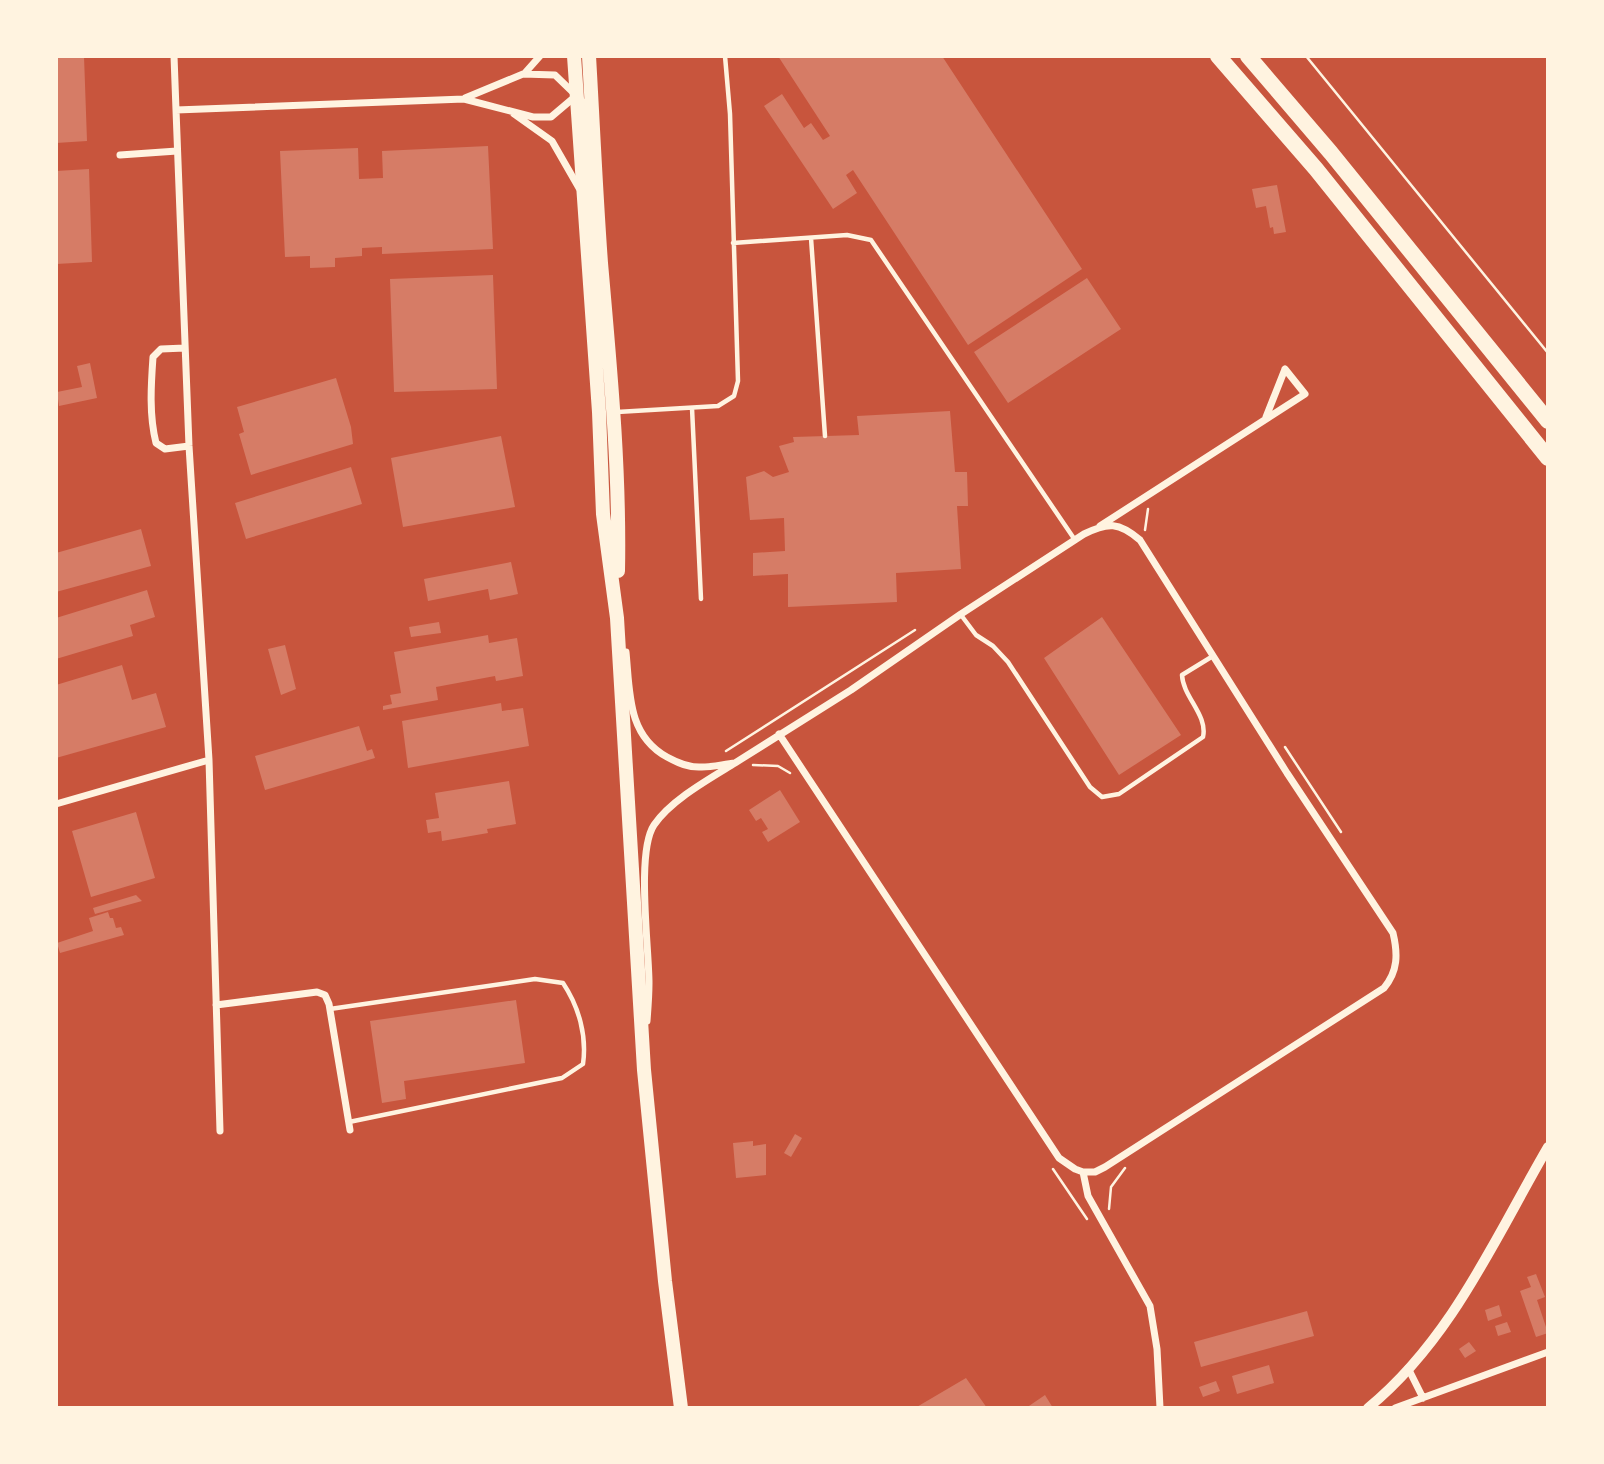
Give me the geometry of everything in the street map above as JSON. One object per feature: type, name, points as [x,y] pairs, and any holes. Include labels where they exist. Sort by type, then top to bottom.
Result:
[{"type":"highway","points":[[1218,56],[1315,169],[1548,458]]},
{"type":"highway","points":[[1248,56],[1332,153],[1548,421]]},
{"type":"main road","points":[[574,56],[600,412],[603,514],[617,618],[630,805],[644,1070],[681,1408]]},
{"type":"main road","points":[[589,56],[601,263],[614,412],[619,530],[617,618]]},
{"type":"street","points":[[174,56],[188,446],[208,760],[220,1131]]},
{"type":"street","points":[[464,99],[523,74],[540,56]]},
{"type":"street","points":[[176,110],[464,99],[533,117],[551,117],[577,95],[584,77],[582,56]]},
{"type":"street","points":[[523,74],[555,75],[584,103],[594,245],[601,263]]},
{"type":"street","points":[[508,110],[552,141],[584,198]]},
{"type":"street","points":[[120,155],[177,151]]},
{"type":"street","points":[[185,348],[161,349],[153,357],[152,428],[156,443],[165,449],[188,446]]},
{"type":"street","points":[[644,1070],[649,984],[644,904],[649,836],[654,824],[682,799],[779,734],[851,690],[1075,540],[1305,394],[1285,369],[1265,418]]},
{"type":"street","points":[[779,734],[1059,1158],[1074,1169],[1095,1172],[1105,1167],[1384,988],[1395,967],[1397,954],[1393,933],[1140,540],[1126,529],[1100,526]]},
{"type":"street","points":[[617,618],[625,645],[633,714],[641,734],[653,749],[685,765],[701,767],[737,762]]},
{"type":"street","points":[[56,804],[208,760]]},
{"type":"street","points":[[216,1005],[317,992],[326,995],[349,1126]]},
{"type":"street","points":[[1368,1408],[1425,1350],[1455,1311],[1548,1147]]},
{"type":"street","points":[[1083,1172],[1088,1196],[1150,1306],[1157,1349],[1160,1408]]},
{"type":"street","points":[[1395,1408],[1548,1352]]},
{"type":"street","points":[[1408,1368],[1423,1398]]},
{"type":"lane","points":[[594,335],[600,344],[607,410],[614,412],[718,406],[734,396],[738,381],[730,114],[725,56]]},
{"type":"lane","points":[[733,243],[847,235],[871,240],[1075,540]]},
{"type":"lane","points":[[811,238],[825,436]]},
{"type":"lane","points":[[692,408],[701,599]]},
{"type":"lane","points":[[603,514],[609,490],[606,417],[614,412]]},
{"type":"lane","points":[[961,614],[976,635],[993,646],[1008,662],[1090,787],[1102,797],[1119,794],[1203,737],[1205,732],[1202,720],[1182,685],[1182,676],[1213,656]]},
{"type":"lane","points":[[330,1009],[535,979],[563,983],[574,999],[585,1046],[583,1064],[562,1078],[349,1126]]},
{"type":"path","points":[[1306,56],[1548,353]]},
{"type":"path","points":[[737,762],[745,769],[753,765],[778,766],[796,780]]},
{"type":"path","points":[[1046,1159],[1093,1228]]},
{"type":"building","points":[[56,56],[84,56],[87,141],[56,143]]},
{"type":"building","points":[[778,56],[942,56],[1082,269],[968,345],[853,170],[846,175],[857,193],[833,209],[764,106],[782,94],[804,128],[811,123],[823,140],[830,136]]},
{"type":"building","points":[[488,146],[493,249],[382,254],[382,247],[362,248],[362,256],[335,258],[335,267],[310,268],[310,256],[285,257],[280,151],[358,148],[359,179],[383,178],[382,151]]},
{"type":"building","points":[[89,169],[92,262],[56,264],[56,171]]},
{"type":"building","points":[[1277,185],[1286,232],[1274,234],[1273,227],[1270,228],[1266,206],[1256,208],[1252,189]]},
{"type":"building","points":[[493,275],[497,389],[394,392],[390,279]]},
{"type":"building","points":[[1087,278],[1121,329],[1008,403],[974,352]]},
{"type":"building","points":[[90,363],[97,398],[59,406],[57,392],[82,387],[77,366]]},
{"type":"building","points":[[336,378],[351,427],[353,444],[251,475],[239,434],[244,432],[237,407]]},
{"type":"building","points":[[950,411],[955,472],[967,472],[968,506],[957,506],[961,569],[896,573],[897,602],[788,607],[788,574],[753,576],[753,553],[785,551],[784,518],[750,520],[746,477],[764,471],[773,477],[789,472],[779,446],[794,442],[793,437],[859,435],[857,416]]},
{"type":"building","points":[[501,436],[515,507],[403,527],[391,458]]},
{"type":"building","points":[[351,467],[362,504],[246,539],[235,503]]},
{"type":"building","points":[[141,529],[151,566],[56,592],[56,553]]},
{"type":"building","points":[[511,562],[518,594],[490,600],[488,589],[428,601],[424,579]]},
{"type":"building","points":[[147,590],[155,617],[130,625],[133,636],[56,659],[56,618]]},
{"type":"building","points":[[1102,617],[1181,735],[1119,775],[1044,658]]},
{"type":"building","points":[[439,622],[441,633],[411,637],[409,627]]},
{"type":"building","points":[[488,635],[489,643],[517,638],[523,676],[496,681],[495,676],[436,687],[438,700],[383,710],[383,706],[392,704],[390,695],[401,693],[394,652]]},
{"type":"building","points":[[285,645],[296,689],[281,695],[268,649]]},
{"type":"building","points":[[122,665],[132,700],[156,693],[166,727],[56,758],[56,685]]},
{"type":"building","points":[[501,703],[502,711],[523,708],[529,746],[408,768],[402,721]]},
{"type":"building","points":[[359,726],[367,751],[372,749],[375,758],[265,790],[255,756]]},
{"type":"building","points":[[509,781],[516,824],[487,829],[488,833],[442,841],[441,831],[428,833],[426,820],[439,818],[435,793]]},
{"type":"building","points":[[780,790],[800,822],[768,842],[762,832],[768,829],[761,818],[756,821],[749,810]]},
{"type":"building","points":[[136,812],[155,878],[91,897],[72,831]]},
{"type":"building","points":[[136,895],[142,901],[95,914],[93,908]]},
{"type":"building","points":[[108,912],[116,928],[121,927],[124,935],[60,953],[57,943],[93,931],[89,918]]},
{"type":"building","points":[[516,1000],[525,1063],[404,1081],[406,1099],[382,1103],[370,1021]]},
{"type":"building","points":[[795,1134],[802,1138],[791,1157],[784,1153]]},
{"type":"building","points":[[753,1141],[753,1146],[766,1144],[766,1175],[736,1178],[733,1143]]},
{"type":"building","points":[[1536,1274],[1545,1297],[1537,1300],[1548,1333],[1536,1337],[1520,1291],[1531,1287],[1527,1277]]},
{"type":"building","points":[[1499,1305],[1502,1316],[1488,1321],[1485,1310]]},
{"type":"building","points":[[1307,1311],[1314,1336],[1201,1367],[1194,1342]]},
{"type":"building","points":[[1507,1322],[1511,1332],[1498,1336],[1495,1326]]},
{"type":"building","points":[[1469,1342],[1476,1351],[1465,1358],[1459,1349]]},
{"type":"building","points":[[1269,1365],[1274,1383],[1237,1394],[1232,1376]]},
{"type":"building","points":[[966,1378],[987,1408],[915,1408]]},
{"type":"building","points":[[1216,1381],[1220,1391],[1203,1397],[1199,1387]]},
{"type":"building","points":[[1045,1395],[1053,1408],[1026,1408]]}]
